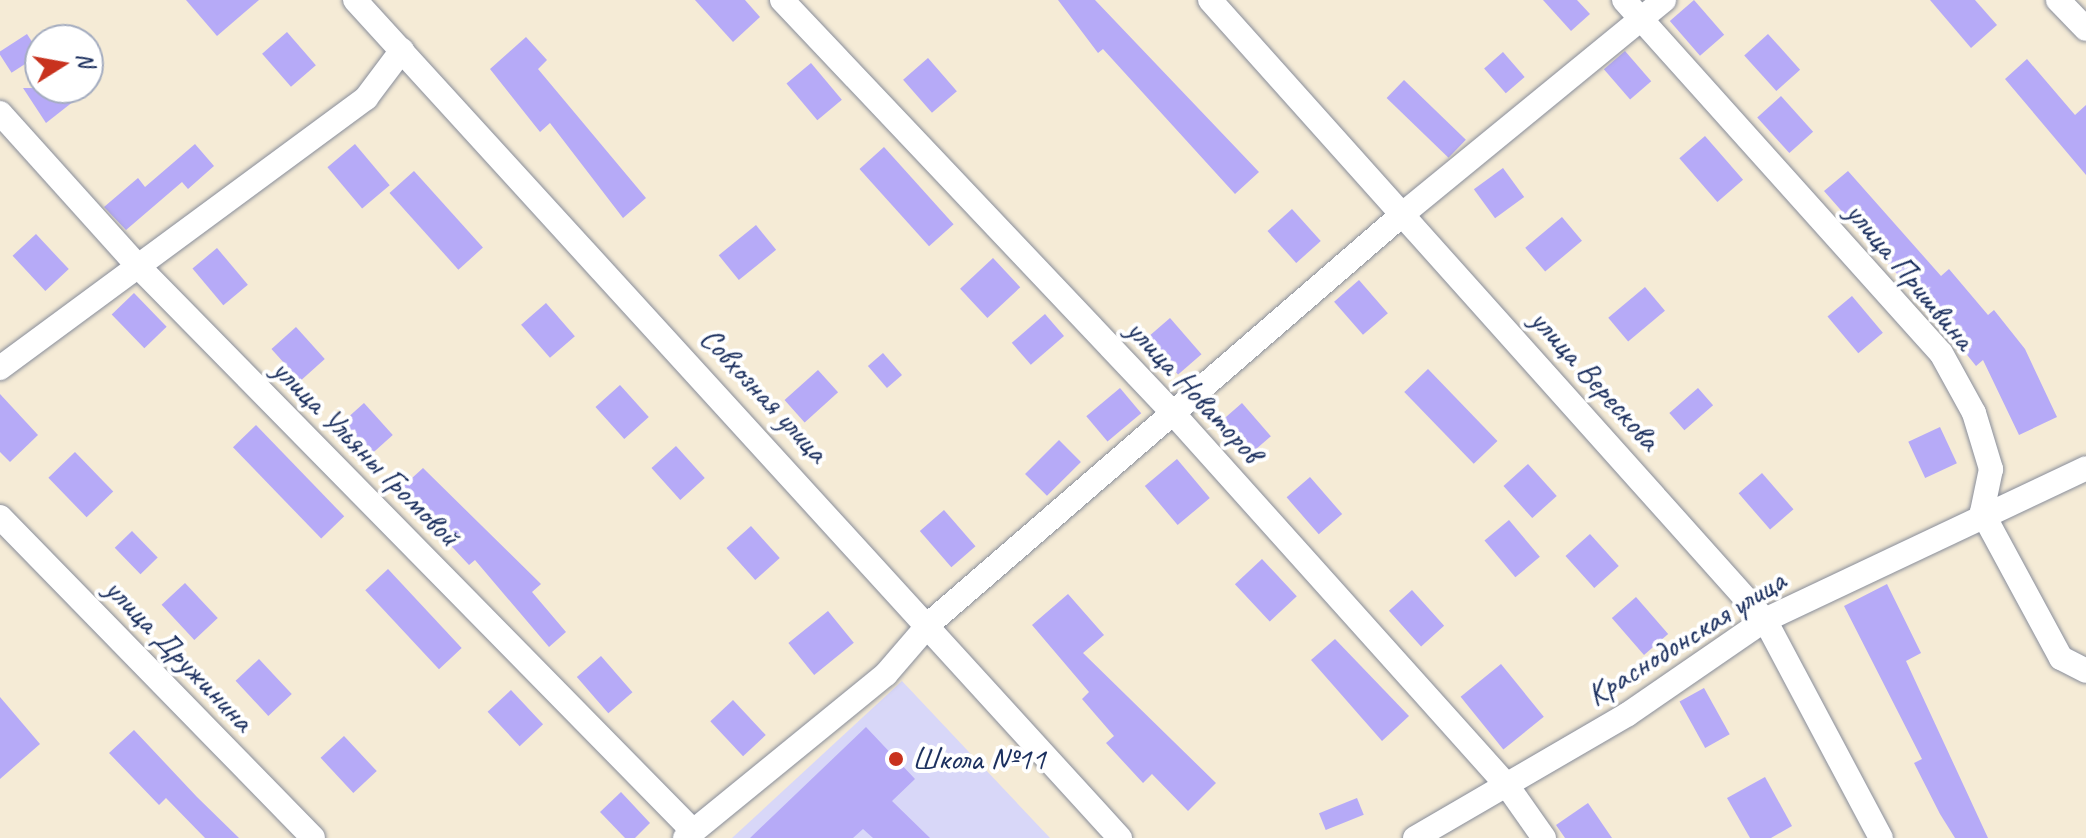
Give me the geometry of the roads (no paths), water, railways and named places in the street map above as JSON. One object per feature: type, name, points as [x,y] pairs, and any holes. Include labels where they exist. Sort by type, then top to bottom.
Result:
[{"type":"street","name":"Совхозная улица","points":[[355,0],[930,623],[1120,838]]},
{"type":"street","name":"улица Новаторов","points":[[782,0],[1172,412],[1506,784],[1544,838]]},
{"type":"street","name":"улица Верескова","points":[[1210,0],[1404,213],[1765,620],[1881,838]]},
{"type":"street","name":"улица Пришвина","points":[[1624,0],[1941,353],[1974,413],[1991,469],[1982,512]]},
{"type":"street","points":[[689,835],[886,674],[930,623],[1404,213],[1664,0]]},
{"type":"street","points":[[2058,0],[2086,29]]},
{"type":"street","points":[[0,368],[134,262],[366,98],[402,50]]},
{"type":"street","name":"улица Ульяны Громовой","points":[[0,113],[134,262],[689,835]]},
{"type":"street","name":"Краснодонская улица","points":[[1415,838],[1628,714],[1765,620],[1982,512],[2086,468]]},
{"type":"street","points":[[1982,512],[2061,658],[2086,671]]},
{"type":"street","name":"улица Дружинина","points":[[0,517],[313,838]]},
{"type":"place","name":"Школа №11","points":[[896,759]]}]
